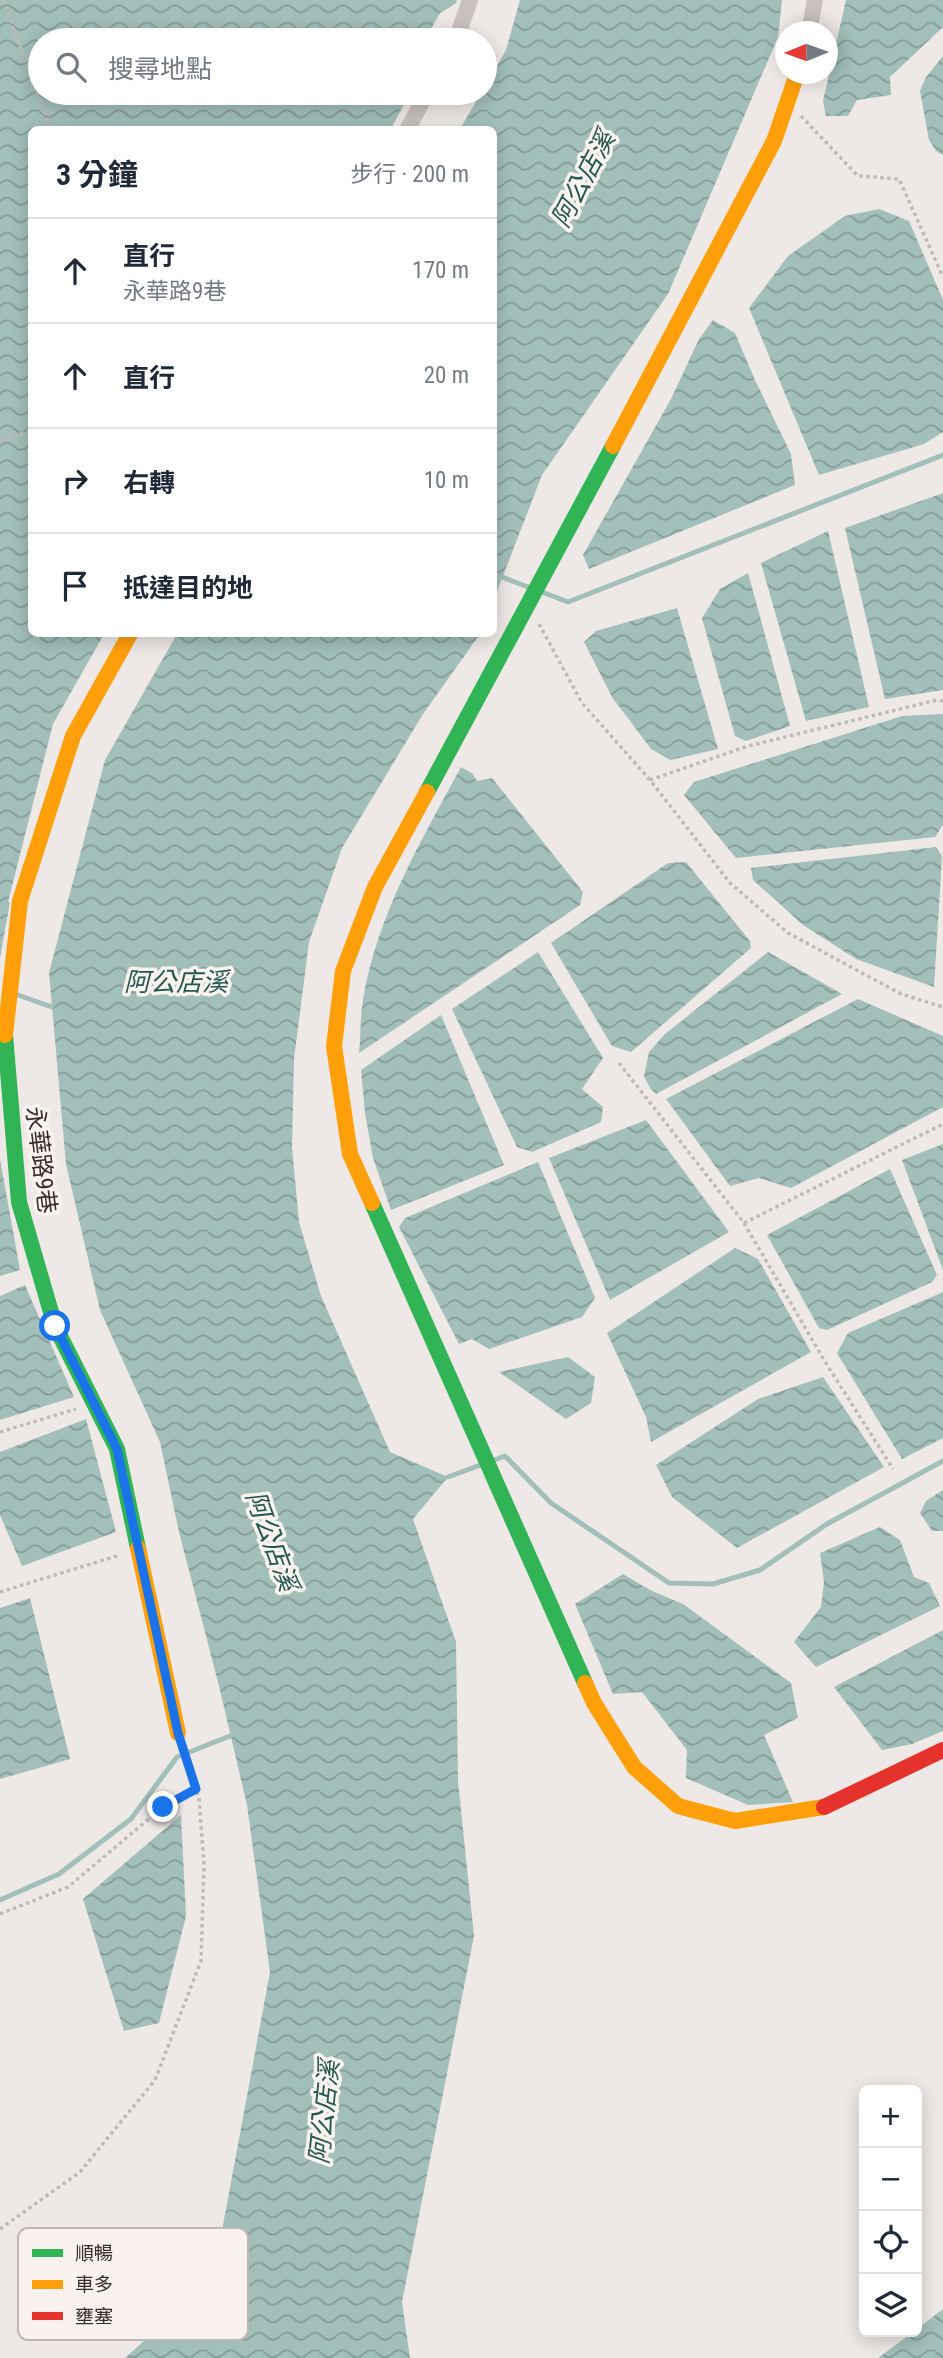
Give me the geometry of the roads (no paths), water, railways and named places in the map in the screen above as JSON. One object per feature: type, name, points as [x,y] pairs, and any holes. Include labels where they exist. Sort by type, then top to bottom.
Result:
[{"type":"street","points":[[460,28],[470,0]]},
{"type":"street","points":[[811,21],[815,0]]},
{"type":"street","points":[[794,84],[774,141],[532,601],[375,887],[343,971],[334,1046],[350,1154],[594,1703],[634,1767],[678,1806],[735,1821],[820,1809],[943,1750]]},
{"type":"street","points":[[409,126],[421,105]]},
{"type":"street","name":"永華路9巷","points":[[128,637],[73,736],[20,901],[5,1038],[19,1202],[55,1326],[117,1449],[178,1733]]},
{"type":"water","points":[[0,0],[457,0],[440,13],[431,28],[28,28],[28,105],[404,105],[393,126],[28,126],[28,637],[102,637],[53,724],[8,902],[0,958]]},
{"type":"water","name":"阿公店溪","points":[[520,0],[782,0],[780,21],[775,21],[775,44],[668,294],[542,475],[497,591],[497,126],[462,126],[474,105],[497,105],[497,66],[506,50]]},
{"type":"water","points":[[846,0],[943,0],[943,27],[890,77],[891,95],[857,100],[848,116],[826,116],[823,101],[827,84],[838,84],[838,35]]},
{"type":"water","points":[[943,56],[943,155],[936,151],[929,140],[920,91],[926,77]]},
{"type":"water","points":[[879,209],[909,221],[943,300],[943,432],[924,444],[819,475],[749,308],[788,256],[845,216]]},
{"type":"water","points":[[713,320],[735,333],[791,454],[795,485],[589,569],[583,555],[671,399],[699,339]]},
{"type":"water","points":[[943,493],[943,690],[885,699],[845,528]]},
{"type":"water","points":[[828,531],[869,707],[806,721],[761,563]]},
{"type":"water","points":[[748,573],[790,726],[746,741],[735,736],[702,618],[720,589]]},
{"type":"water","points":[[677,608],[718,749],[670,760],[651,749],[612,697],[584,642],[596,631]]},
{"type":"water","name":"阿公店溪","points":[[175,637],[478,637],[423,714],[342,848],[309,942],[294,1059],[292,1147],[299,1222],[321,1296],[390,1452],[448,1477],[413,1519],[456,1642],[458,1781],[474,1936],[402,2302],[410,2358],[125,2358],[145,2340],[248,2340],[248,2228],[222,2228],[270,1972],[247,1805],[179,1532],[160,1442],[100,1310],[66,1164],[49,973],[105,760]]},
{"type":"water","points":[[943,714],[943,825],[935,837],[736,858],[684,795],[694,782],[902,716]]},
{"type":"water","points":[[461,767],[472,773],[477,781],[492,778],[583,892],[580,905],[359,1053],[363,1000],[379,938],[402,879]]},
{"type":"water","points":[[936,847],[942,856],[934,987],[856,959],[803,925],[753,880],[751,868]]},
{"type":"water","points":[[686,862],[750,941],[751,948],[631,1052],[612,1046],[551,943],[668,863]]},
{"type":"water","points":[[538,952],[603,1058],[582,1089],[603,1107],[601,1122],[532,1152],[517,1147],[452,1009]]},
{"type":"water","points":[[768,952],[842,994],[656,1094],[644,1076],[649,1052],[665,1034]]},
{"type":"water","points":[[858,999],[943,1036],[943,1107],[791,1188],[759,1178],[730,1186],[666,1099]]},
{"type":"water","points":[[441,1015],[504,1165],[391,1210],[373,1158],[361,1070]]},
{"type":"water","points":[[646,1120],[729,1232],[610,1300],[549,1158]]},
{"type":"water","points":[[943,1144],[943,1270],[902,1160]]},
{"type":"water","points":[[0,1159],[20,1270],[0,1276]]},
{"type":"water","points":[[538,1162],[595,1298],[582,1317],[489,1349],[472,1339],[459,1344],[399,1227],[405,1218]]},
{"type":"water","points":[[890,1169],[937,1275],[932,1282],[827,1330],[819,1328],[767,1235]]},
{"type":"water","points":[[735,1248],[758,1259],[811,1352],[651,1442],[646,1417],[607,1333]]},
{"type":"water","points":[[25,1285],[74,1397],[0,1420],[0,1296]]},
{"type":"water","points":[[943,1292],[943,1438],[902,1459],[837,1353],[848,1333]]},
{"type":"water","points":[[568,1357],[595,1377],[591,1403],[566,1419],[499,1372]]},
{"type":"water","points":[[823,1377],[884,1467],[737,1548],[672,1497],[656,1465],[758,1399]]},
{"type":"water","points":[[86,1419],[116,1532],[22,1566],[0,1515],[0,1452]]},
{"type":"water","points":[[943,1490],[943,1531],[932,1531],[920,1513],[926,1501]]},
{"type":"water","points":[[880,1527],[900,1540],[914,1577],[929,1583],[940,1606],[816,1667],[794,1642],[821,1607],[824,1582],[820,1553]]},
{"type":"water","points":[[623,1574],[650,1590],[683,1604],[791,1683],[798,1718],[764,1735],[793,1802],[748,1805],[686,1778],[687,1750],[642,1692],[613,1694],[575,1604]]},
{"type":"water","points":[[30,1598],[70,1759],[0,1779],[0,1608]]},
{"type":"water","points":[[943,1630],[943,1731],[912,1744],[882,1750],[834,1687]]},
{"type":"water","points":[[181,1815],[186,1916],[159,2023],[124,2031],[83,1899]]},
{"type":"water","points":[[943,2309],[943,2358],[878,2358],[906,2337],[922,2337],[922,2325]]},
{"type":"waterway","points":[[542,592],[568,602],[943,455]]},
{"type":"waterway","points":[[502,577],[533,589]]},
{"type":"waterway","points":[[15,994],[52,1007]]},
{"type":"waterway","points":[[492,1461],[505,1456],[551,1503],[669,1583],[713,1584],[760,1570],[827,1524],[943,1461]]},
{"type":"waterway","points":[[448,1477],[483,1464]]},
{"type":"waterway","points":[[0,1900],[59,1874],[131,1819],[177,1757],[230,1736]]}]
